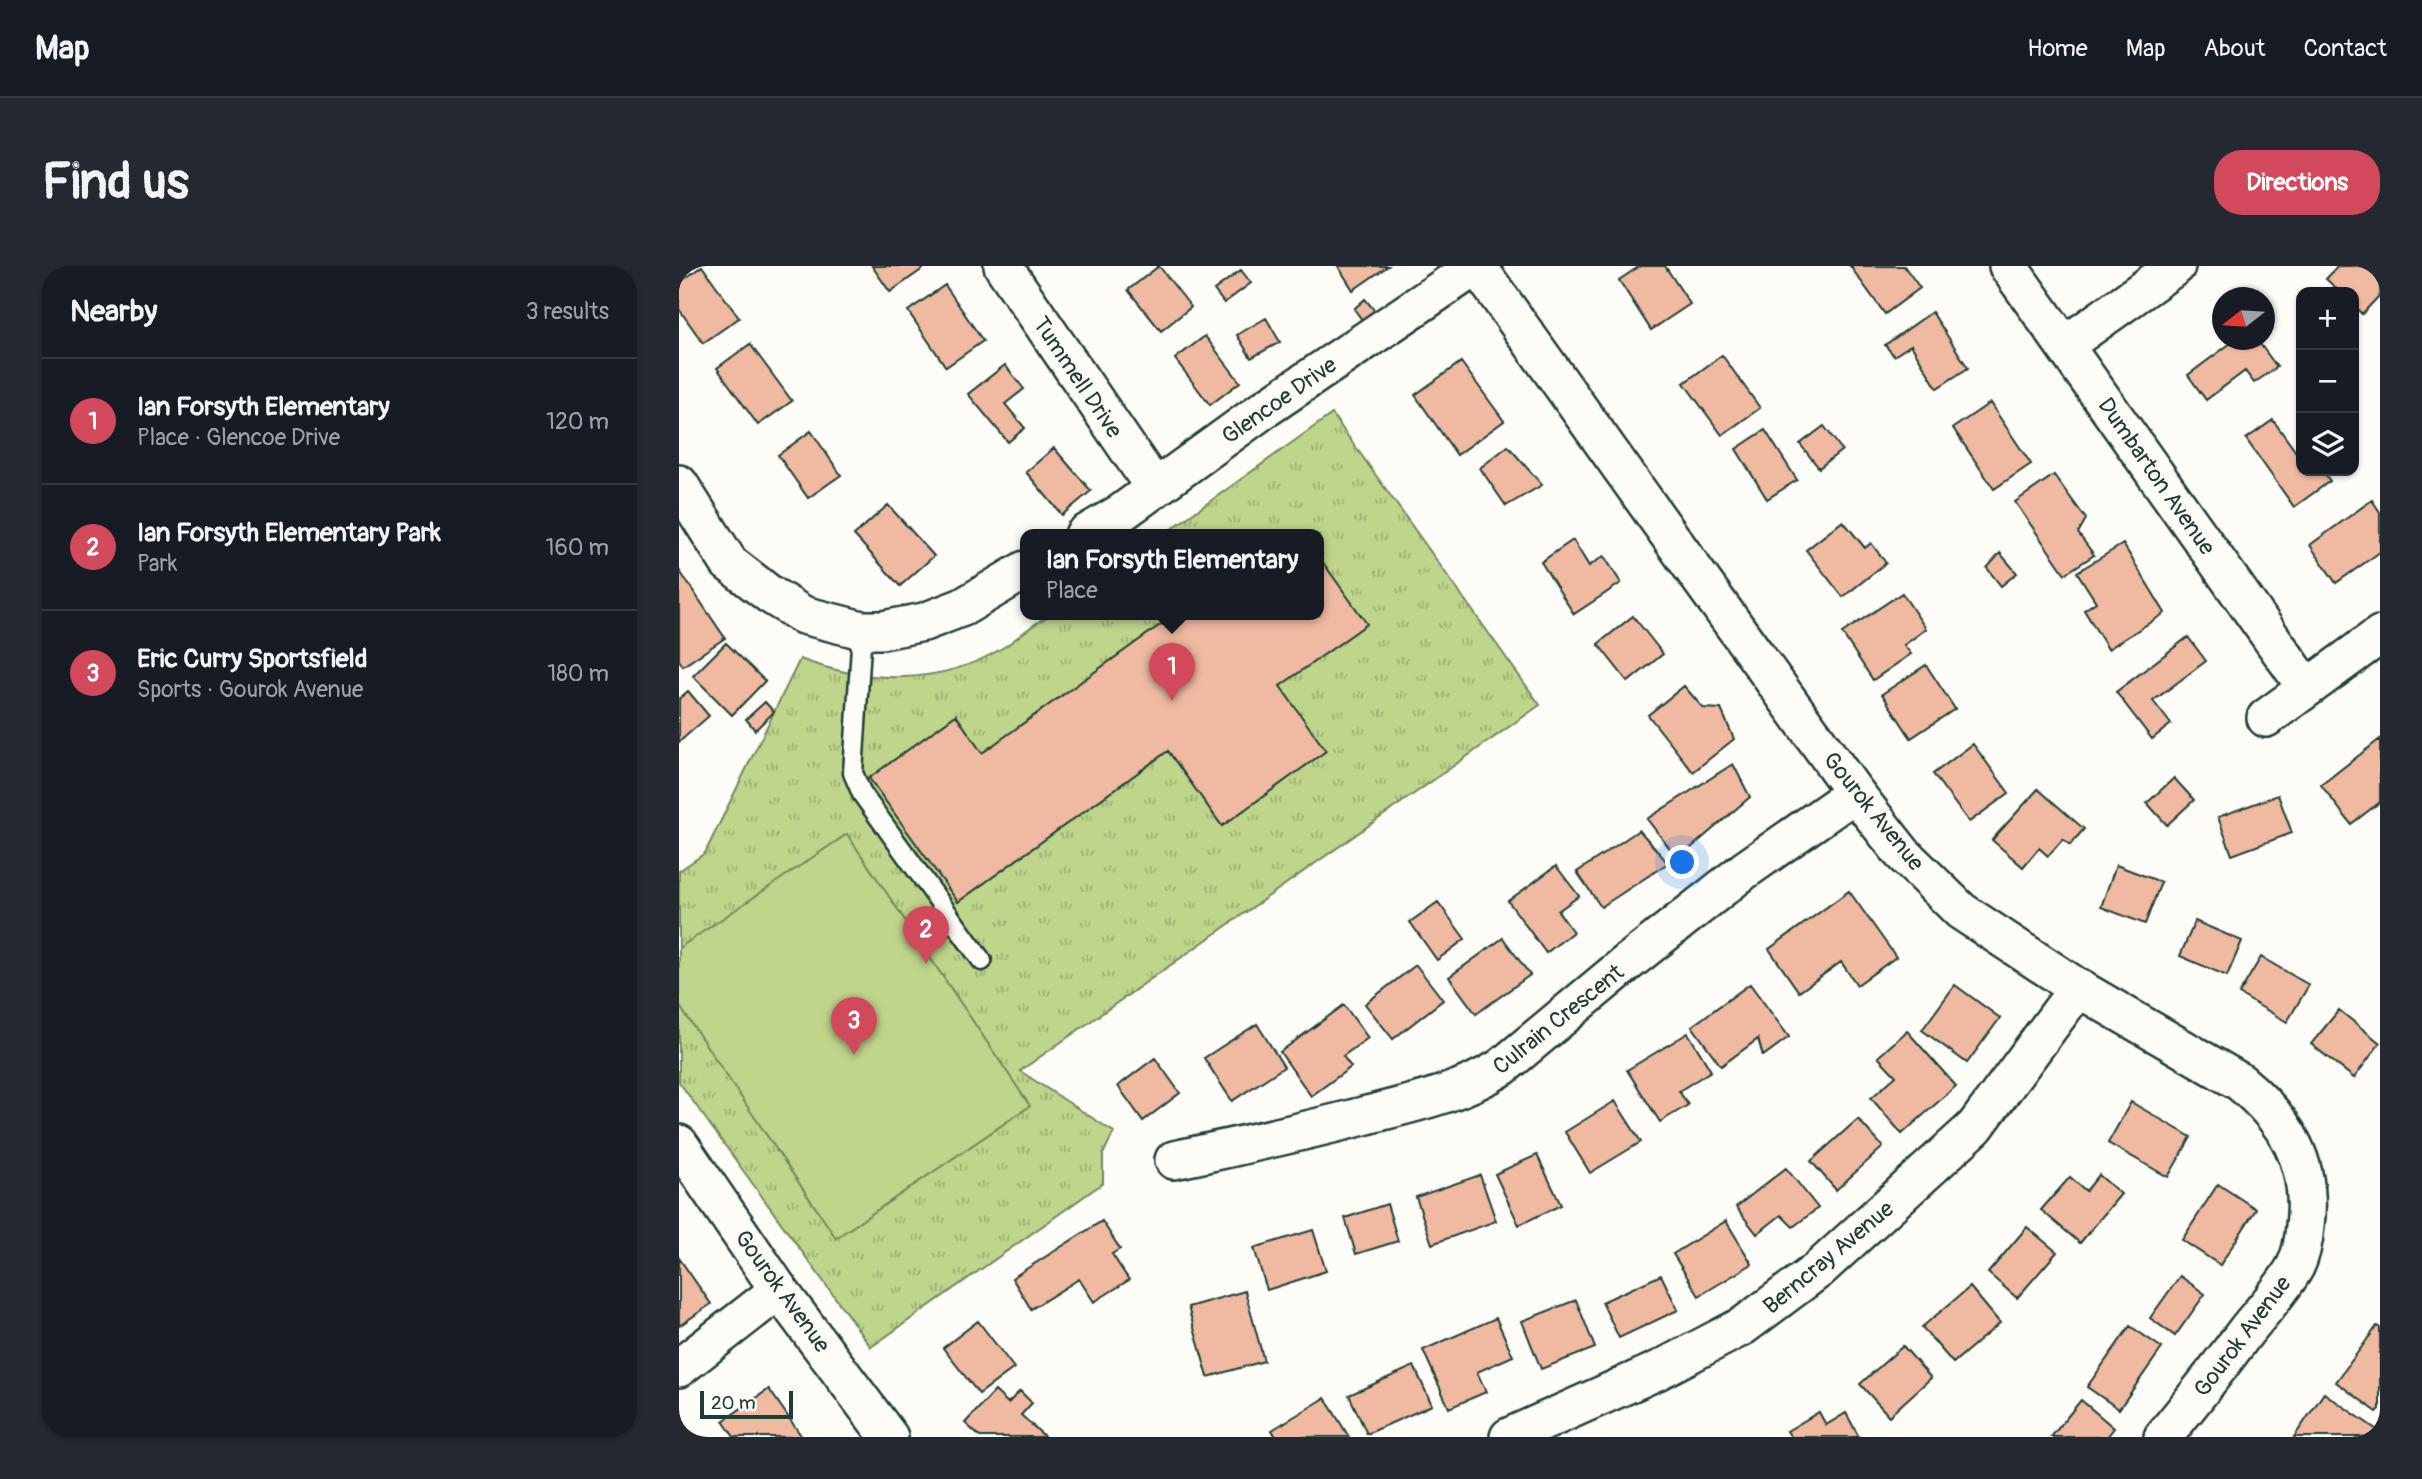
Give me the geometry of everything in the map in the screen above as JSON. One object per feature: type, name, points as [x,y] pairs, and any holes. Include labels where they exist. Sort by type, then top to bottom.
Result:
[{"type":"street","name":"Tummell Drive","points":[[1003,266],[1154,487]]},
{"type":"street","name":"Glencoe Drive","points":[[1094,529],[1121,513],[1263,410],[1477,266]]},
{"type":"street","name":"Gourok Avenue","points":[[1477,266],[1855,793],[1902,852],[1961,911],[2078,988],[2240,1082],[2264,1102],[2284,1126],[2298,1155],[2306,1185],[2304,1240],[2295,1266],[2163,1437]]},
{"type":"street","name":"Dumbarton Avenue","points":[[2008,266],[2306,687]]},
{"type":"street","points":[[2065,345],[2176,266]]},
{"type":"street","points":[[679,484],[729,563],[768,594],[803,615],[862,630],[883,630],[924,622],[963,607],[1020,573]]},
{"type":"street","points":[[2266,718],[2380,635]]},
{"type":"street","name":"Culrain Crescent","points":[[1174,1160],[1280,1138],[1415,1102],[1451,1092],[1485,1077],[1529,1045],[1745,870],[1855,793]]},
{"type":"street","name":"Berncray Avenue","points":[[1509,1437],[1659,1370],[1743,1326],[1818,1270],[1975,1128],[2078,988]]},
{"type":"street","name":"Gourok Avenue","points":[[679,1144],[779,1290],[889,1437]]},
{"type":"street","points":[[679,1368],[779,1290]]},
{"type":"lane","points":[[862,630],[853,773],[862,794],[982,961]]},
{"type":"green space","points":[[1332,414],[1540,705],[1020,1071],[1114,1132],[1103,1154],[1103,1183],[871,1347],[679,1082],[679,871],[705,853],[800,659],[851,673],[904,677],[930,675],[980,660],[1042,620],[1324,620],[1324,529],[1171,529]]},
{"type":"green space","points":[[847,834],[1030,1106],[836,1238],[679,1005],[679,948]]},
{"type":"building","points":[[702,266],[739,318],[703,343],[679,309],[679,283]]},
{"type":"building","points":[[872,266],[927,266],[890,292]]},
{"type":"building","points":[[1159,266],[1191,307],[1161,331],[1128,290]]},
{"type":"building","points":[[1338,266],[1388,266],[1353,290]]},
{"type":"building","points":[[1640,266],[1665,266],[1690,304],[1651,330],[1619,280]]},
{"type":"building","points":[[1850,266],[1904,266],[1920,288],[1885,314]]},
{"type":"building","points":[[2338,266],[2380,266],[2380,295],[2362,314],[2359,311],[2359,287],[2335,287],[2326,279]]},
{"type":"building","points":[[1241,270],[1251,283],[1224,303],[1214,290]]},
{"type":"building","points":[[945,285],[983,341],[946,367],[908,311]]},
{"type":"building","points":[[1365,299],[1375,311],[1363,321],[1354,309]]},
{"type":"building","points":[[1932,312],[1968,368],[1937,388],[1911,345],[1894,356],[1885,345]]},
{"type":"building","points":[[1266,318],[1280,342],[1251,358],[1237,335]]},
{"type":"building","points":[[1205,336],[1240,382],[1210,405],[1175,359]]},
{"type":"building","points":[[750,344],[792,401],[758,425],[717,368]]},
{"type":"building","points":[[2222,350],[2264,350],[2277,367],[2254,383],[2245,371],[2206,400],[2188,375]]},
{"type":"building","points":[[1722,355],[1760,408],[1722,435],[1684,383]]},
{"type":"building","points":[[1461,362],[1504,421],[1457,455],[1415,395]]},
{"type":"building","points":[[1005,365],[1024,389],[1005,404],[1025,428],[1008,442],[968,394]]},
{"type":"building","points":[[1990,403],[2031,464],[1994,489],[1953,428]]},
{"type":"building","points":[[2273,420],[2296,452],[2296,476],[2326,476],[2330,481],[2294,507],[2246,439]]},
{"type":"building","points":[[1824,426],[1842,450],[1819,468],[1800,444]]},
{"type":"building","points":[[1765,430],[1797,480],[1767,499],[1736,449]]},
{"type":"building","points":[[811,431],[841,475],[808,498],[778,455]]},
{"type":"building","points":[[1508,446],[1542,485],[1506,506],[1480,468]]},
{"type":"building","points":[[1054,448],[1091,491],[1062,515],[1026,472]]},
{"type":"building","points":[[2054,475],[2086,519],[2078,533],[2094,555],[2065,574],[2015,502]]},
{"type":"building","points":[[2372,500],[2380,512],[2380,552],[2336,583],[2310,545]]},
{"type":"building","points":[[888,505],[934,556],[900,586],[854,535]]},
{"type":"building","points":[[1843,521],[1865,548],[1871,543],[1886,563],[1843,597],[1806,550]]},
{"type":"building","points":[[1573,540],[1589,566],[1604,556],[1621,583],[1574,614],[1541,562]]},
{"type":"building","points":[[2123,544],[2165,613],[2108,649],[2084,610],[2096,602],[2077,572]]},
{"type":"building","points":[[2000,553],[2017,573],[2001,586],[1987,568]]},
{"type":"building","points":[[1324,564],[1367,624],[1280,686],[1326,751],[1222,826],[1168,751],[958,902],[869,778],[956,715],[982,753],[1167,620],[1324,620]]},
{"type":"building","points":[[679,570],[725,638],[683,666],[679,660]]},
{"type":"building","points":[[1902,593],[1926,629],[1904,645],[1911,654],[1873,680],[1842,633]]},
{"type":"building","points":[[1633,616],[1663,654],[1628,682],[1598,644]]},
{"type":"building","points":[[2188,637],[2206,661],[2153,701],[2171,724],[2152,739],[2116,692]]},
{"type":"building","points":[[726,643],[765,681],[732,715],[693,676]]},
{"type":"building","points":[[1926,665],[1955,709],[1911,738],[1882,694]]},
{"type":"building","points":[[1684,686],[1703,708],[1721,709],[1734,739],[1693,772],[1648,715]]},
{"type":"building","points":[[688,691],[709,716],[679,742],[679,699]]},
{"type":"building","points":[[765,702],[774,712],[755,730],[746,719]]},
{"type":"building","points":[[2380,739],[2380,802],[2351,824],[2321,785]]},
{"type":"building","points":[[1973,744],[2009,793],[1969,822],[1933,774]]},
{"type":"building","points":[[1733,764],[1750,797],[1678,859],[1647,819]]},
{"type":"building","points":[[2174,778],[2194,800],[2167,825],[2147,803]]},
{"type":"building","points":[[2038,789],[2084,829],[2070,845],[2063,839],[2048,856],[2039,848],[2023,867],[1992,840]]},
{"type":"building","points":[[2278,795],[2292,833],[2232,855],[2218,817]]},
{"type":"building","points":[[1639,830],[1668,863],[1601,907],[1577,872]]},
{"type":"building","points":[[2116,865],[2161,882],[2145,924],[2101,907]]},
{"type":"building","points":[[1556,866],[1579,896],[1558,911],[1573,932],[1546,953],[1508,901]]},
{"type":"building","points":[[1849,891],[1896,957],[1857,985],[1841,962],[1799,992],[1769,949]]},
{"type":"building","points":[[1438,902],[1465,939],[1437,960],[1410,922]]},
{"type":"building","points":[[2195,921],[2242,941],[2227,976],[2180,956]]},
{"type":"building","points":[[1503,938],[1530,975],[1476,1014],[1449,977]]},
{"type":"building","points":[[2261,957],[2309,985],[2287,1022],[2239,994]]},
{"type":"building","points":[[1416,965],[1443,1000],[1393,1039],[1365,1004]]},
{"type":"building","points":[[1750,984],[1789,1037],[1763,1056],[1758,1039],[1721,1066],[1692,1026]]},
{"type":"building","points":[[1955,985],[2000,1018],[1967,1063],[1922,1030]]},
{"type":"building","points":[[1344,1005],[1368,1038],[1343,1056],[1351,1067],[1311,1096],[1280,1052]]},
{"type":"building","points":[[2339,1010],[2380,1043],[2354,1078],[2311,1044]]},
{"type":"building","points":[[1257,1024],[1284,1067],[1232,1101],[1204,1058]]},
{"type":"building","points":[[1907,1031],[1956,1086],[1902,1134],[1871,1098],[1896,1076],[1878,1057]]},
{"type":"building","points":[[1688,1033],[1711,1071],[1679,1091],[1688,1105],[1660,1122],[1627,1070]]},
{"type":"building","points":[[1155,1058],[1180,1093],[1143,1121],[1118,1086]]},
{"type":"building","points":[[1615,1101],[1641,1142],[1590,1173],[1565,1132]]},
{"type":"building","points":[[2131,1102],[2191,1137],[2168,1177],[2108,1143]]},
{"type":"building","points":[[1858,1119],[1883,1147],[1836,1190],[1811,1161]]},
{"type":"building","points":[[1537,1155],[1561,1205],[1519,1225],[1495,1174]]},
{"type":"building","points":[[1786,1168],[1818,1208],[1793,1227],[1781,1215],[1757,1234],[1736,1207]]},
{"type":"building","points":[[1480,1175],[1496,1221],[1432,1244],[1416,1197]]},
{"type":"building","points":[[2099,1175],[2121,1194],[2080,1243],[2041,1210],[2070,1177],[2086,1191]]},
{"type":"building","points":[[2218,1184],[2256,1209],[2220,1265],[2182,1240]]},
{"type":"building","points":[[1387,1204],[1398,1241],[1356,1254],[1345,1218]]},
{"type":"building","points":[[1102,1221],[1120,1249],[1112,1254],[1129,1280],[1094,1302],[1079,1279],[1031,1309],[1012,1278]]},
{"type":"building","points":[[1726,1221],[1752,1264],[1699,1296],[1673,1254]]},
{"type":"building","points":[[2027,1227],[2057,1252],[2017,1298],[1988,1273]]},
{"type":"building","points":[[1313,1230],[1326,1271],[1267,1290],[1254,1248]]},
{"type":"building","points":[[679,1258],[711,1304],[679,1326]]},
{"type":"building","points":[[1661,1275],[1678,1310],[1619,1338],[1602,1302]]},
{"type":"building","points":[[2180,1276],[2205,1294],[2175,1336],[2150,1318]]},
{"type":"building","points":[[1970,1287],[2000,1323],[1953,1363],[1922,1327]]},
{"type":"building","points":[[1245,1291],[1264,1361],[1208,1377],[1188,1307]]},
{"type":"building","points":[[1576,1300],[1595,1348],[1541,1369],[1522,1321]]},
{"type":"building","points":[[1496,1318],[1513,1356],[1477,1372],[1486,1392],[1449,1408],[1423,1350]]},
{"type":"building","points":[[978,1321],[1014,1368],[979,1394],[943,1348]]},
{"type":"building","points":[[2130,1326],[2162,1348],[2119,1409],[2087,1387]]},
{"type":"building","points":[[2377,1326],[2380,1328],[2380,1409],[2377,1412],[2336,1382]]},
{"type":"building","points":[[1903,1346],[1931,1378],[1889,1416],[1860,1384]]},
{"type":"building","points":[[1414,1366],[1432,1405],[1367,1434],[1349,1395]]},
{"type":"building","points":[[769,1389],[802,1437],[734,1437],[723,1421]]},
{"type":"building","points":[[995,1391],[1008,1403],[1020,1391],[1032,1403],[1021,1415],[1045,1437],[980,1437],[965,1423]]},
{"type":"building","points":[[2324,1393],[2380,1432],[2380,1437],[2294,1437]]},
{"type":"building","points":[[1325,1398],[1349,1437],[1276,1437],[1272,1430]]},
{"type":"building","points":[[2081,1400],[2114,1428],[2107,1437],[2051,1437]]},
{"type":"building","points":[[1819,1412],[1826,1425],[1846,1413],[1859,1437],[1791,1437],[1787,1431]]},
{"type":"place","name":"Ian Forsyth Elementary","points":[[1172,701]]},
{"type":"place","name":"Ian Forsyth Elementary Park","points":[[926,964]]},
{"type":"place","name":"Eric Curry Sportsfield","points":[[854,1055]]}]
